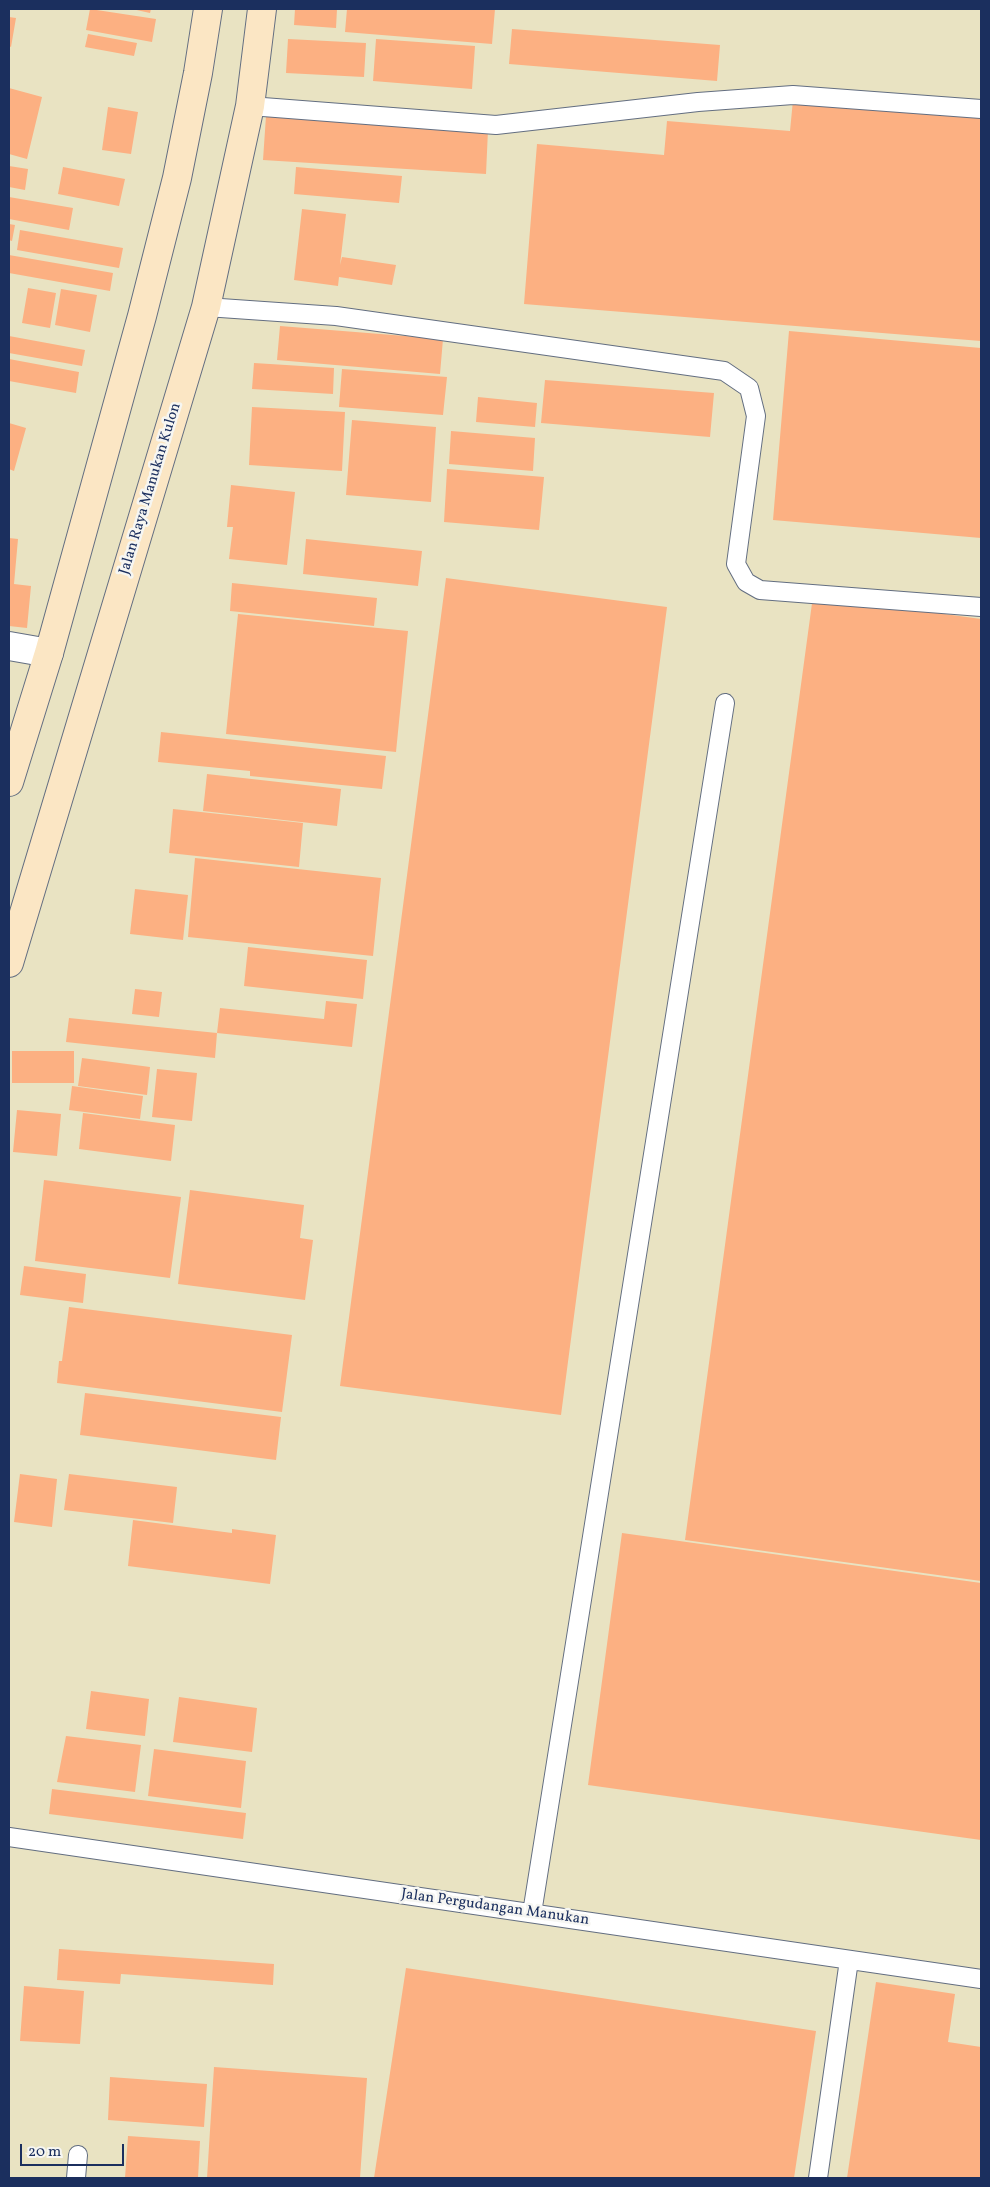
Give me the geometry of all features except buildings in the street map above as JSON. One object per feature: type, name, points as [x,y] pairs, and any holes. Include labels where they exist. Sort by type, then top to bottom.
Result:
[{"type":"main road","points":[[9,782],[49,653],[142,316],[175,187],[198,73],[208,9]]},
{"type":"main road","name":"Jalan Raya Manukan Kulon","points":[[9,963],[206,307],[250,106],[262,9]]},
{"type":"street","points":[[9,646],[49,653]]},
{"type":"lane","points":[[250,106],[496,125],[698,102],[793,95],[981,109]]},
{"type":"lane","points":[[206,307],[336,316],[724,371],[750,388],[756,416],[736,564],[746,582],[760,590],[981,607]]},
{"type":"lane","points":[[532,1913],[726,703]]},
{"type":"lane","name":"Jalan Pergudangan Manukan","points":[[9,1837],[981,1979]]},
{"type":"lane","points":[[818,2178],[849,1960]]},
{"type":"lane","points":[[76,2178],[78,2155]]}]
